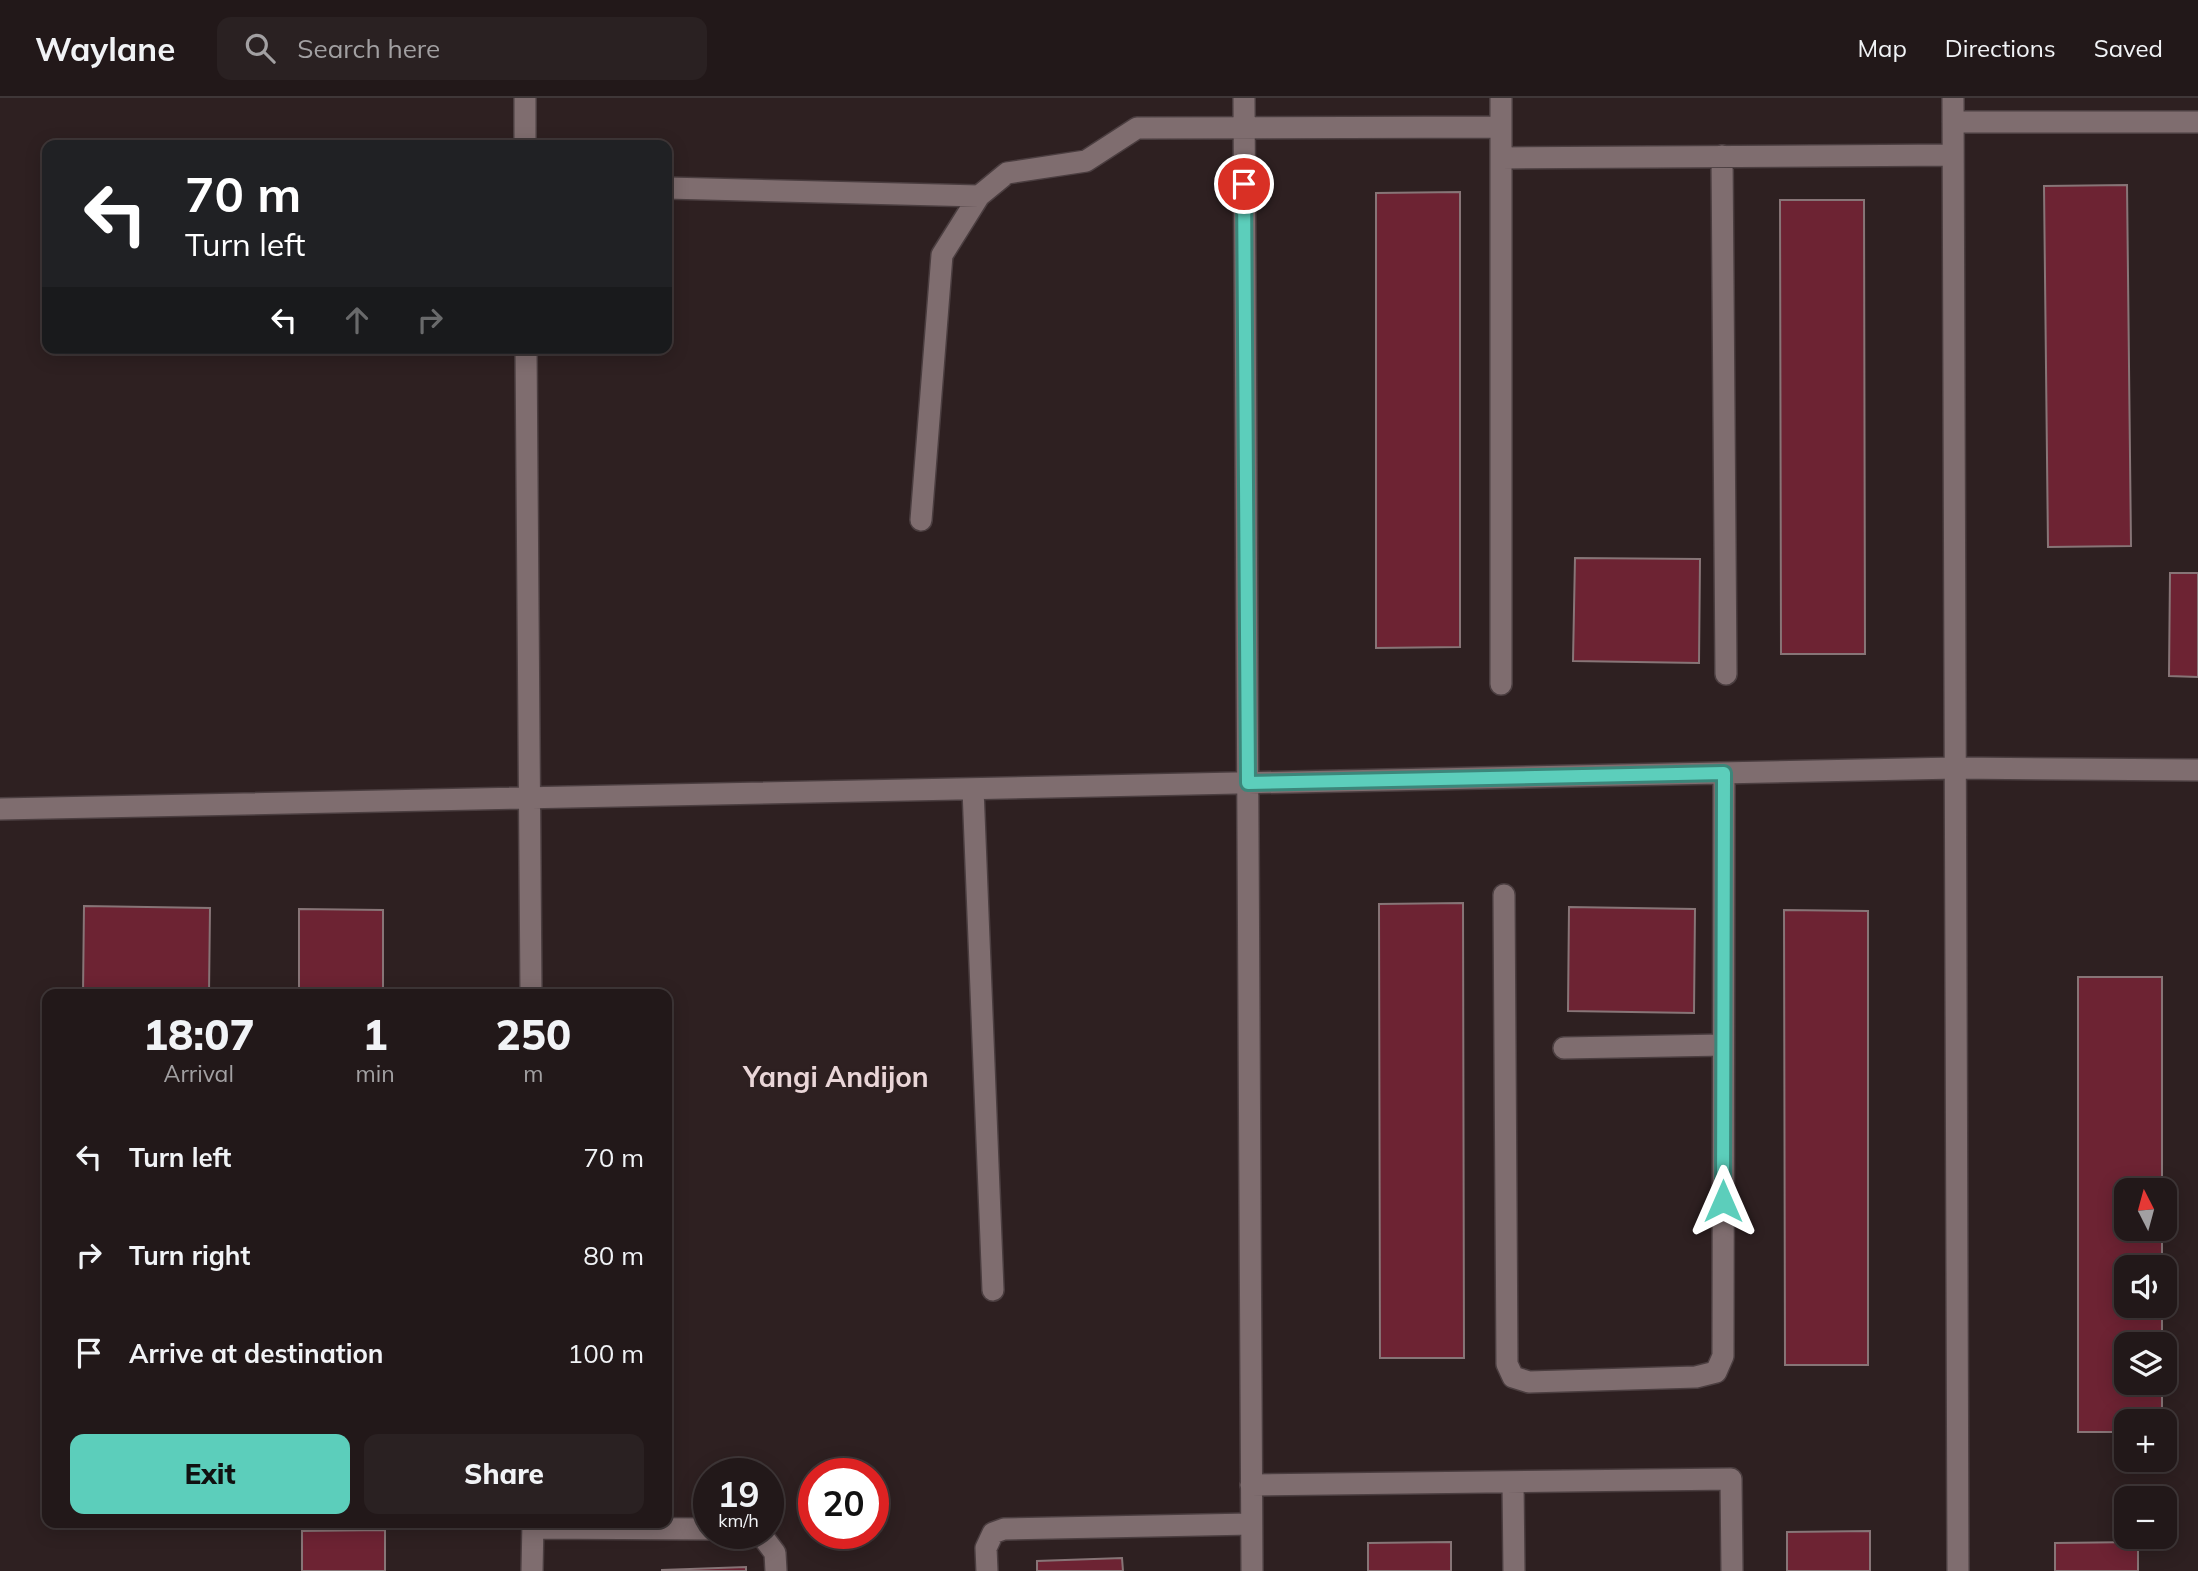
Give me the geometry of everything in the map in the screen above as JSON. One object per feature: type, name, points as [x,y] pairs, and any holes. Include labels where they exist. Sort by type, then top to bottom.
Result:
[{"type":"street","points":[[524,140],[525,98]]},
{"type":"street","points":[[1244,98],[1252,1571]]},
{"type":"street","points":[[1501,98],[1501,684]]},
{"type":"street","points":[[1953,98],[1958,1571]]},
{"type":"street","points":[[1953,122],[2198,122]]},
{"type":"street","points":[[921,520],[942,255],[979,196],[1007,173],[1086,161],[1137,128],[1501,127]]},
{"type":"street","points":[[1501,158],[1953,155]]},
{"type":"street","points":[[1722,156],[1726,674]]},
{"type":"street","points":[[672,188],[979,196]]},
{"type":"street","points":[[526,354],[531,989]]},
{"type":"street","points":[[0,809],[1955,768],[2198,770]]},
{"type":"street","points":[[1504,895],[1507,1364],[1513,1377],[1529,1382],[1696,1377],[1716,1372],[1723,1356],[1724,773]]},
{"type":"street","points":[[973,789],[993,1290]]},
{"type":"street","points":[[1564,1048],[1723,1045]]},
{"type":"street","points":[[1251,1485],[1731,1479],[1732,1571]]},
{"type":"street","points":[[1513,1482],[1514,1571]]},
{"type":"street","points":[[987,1571],[986,1548],[993,1533],[1004,1529],[1251,1524]]},
{"type":"street","points":[[533,1528],[533,1571]]},
{"type":"street","points":[[665,1528],[693,1529]]},
{"type":"street","points":[[772,1549],[775,1553],[776,1571]]},
{"type":"building","points":[[2127,185],[2131,546],[2048,547],[2044,186]]},
{"type":"building","points":[[1460,192],[1460,647],[1376,648],[1376,193]]},
{"type":"building","points":[[1780,200],[1864,200],[1865,654],[1781,654]]},
{"type":"building","points":[[1575,558],[1700,559],[1699,663],[1573,661]]},
{"type":"building","points":[[2170,573],[2198,573],[2198,677],[2169,676]]},
{"type":"building","points":[[1463,903],[1464,1358],[1380,1358],[1379,904]]},
{"type":"building","points":[[84,906],[210,908],[209,989],[83,989]]},
{"type":"building","points":[[1569,907],[1695,909],[1694,1013],[1568,1011]]},
{"type":"building","points":[[299,909],[383,910],[383,989],[299,989]]},
{"type":"building","points":[[1784,910],[1868,911],[1868,1365],[1785,1365]]},
{"type":"building","points":[[2078,977],[2162,977],[2162,1178],[2114,1178],[2114,1241],[2162,1241],[2162,1255],[2114,1255],[2114,1318],[2162,1318],[2162,1332],[2114,1332],[2114,1395],[2162,1395],[2162,1409],[2114,1409],[2114,1432],[2078,1432]]},
{"type":"building","points":[[385,1530],[385,1571],[302,1571],[302,1531]]},
{"type":"building","points":[[1870,1531],[1870,1571],[1787,1571],[1787,1532]]},
{"type":"building","points":[[1451,1542],[1451,1571],[1368,1571],[1368,1543]]},
{"type":"building","points":[[2114,1542],[2114,1549],[2138,1549],[2138,1571],[2055,1571],[2055,1543]]},
{"type":"building","points":[[1122,1558],[1123,1571],[1037,1571],[1037,1561]]},
{"type":"building","points":[[746,1567],[746,1571],[662,1571],[662,1570]]},
{"type":"district","name":"Yangi Andijon","points":[[836,1077]]},
{"type":"route","points":[[1244,184],[1248,783],[1724,773],[1723,1201]]}]
